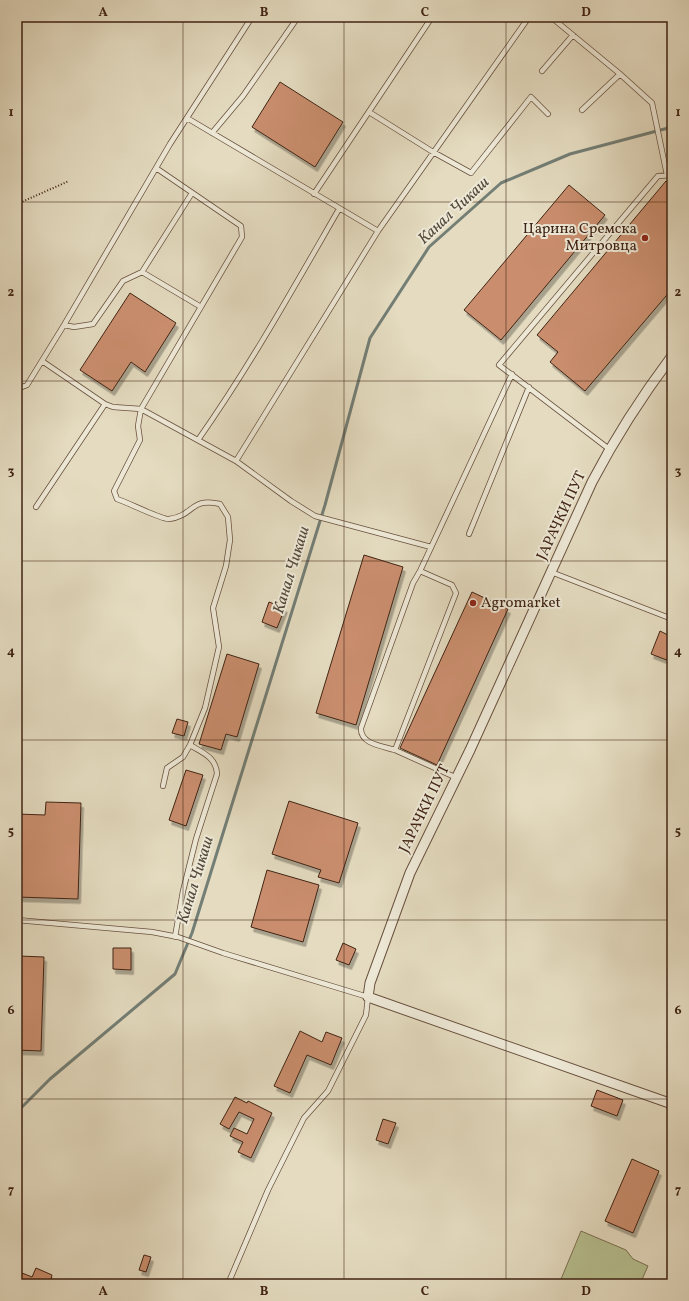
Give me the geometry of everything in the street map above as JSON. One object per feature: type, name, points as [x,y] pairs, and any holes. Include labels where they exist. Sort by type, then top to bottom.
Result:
[{"type":"street","name":"ЈАРАЧКИ ПУТ","points":[[368,997],[370,983],[410,873],[457,778],[592,482],[609,449],[672,356]]},
{"type":"street","points":[[368,997],[672,1104]]},
{"type":"lane","points":[[17,389],[27,385],[156,168],[252,17]]},
{"type":"lane","points":[[212,133],[243,96],[298,17]]},
{"type":"lane","points":[[314,194],[432,17]]},
{"type":"lane","points":[[236,461],[378,231],[530,17]]},
{"type":"lane","points":[[551,17],[620,74],[652,103],[659,139],[669,175],[658,176],[499,364],[609,449]]},
{"type":"lane","points":[[542,71],[573,35]]},
{"type":"lane","points":[[582,110],[620,74]]},
{"type":"lane","points":[[369,112],[470,173],[531,97],[548,114]]},
{"type":"lane","points":[[187,118],[378,231]]},
{"type":"lane","points":[[156,168],[241,226],[242,237],[141,409],[138,426],[140,440],[114,491],[117,499],[167,520],[182,516],[198,503],[209,501],[220,504],[228,517],[230,540],[226,566],[213,608],[219,647],[205,708],[190,745],[183,757],[167,768],[163,786]]},
{"type":"lane","points":[[64,325],[74,327],[93,324],[123,281],[142,272],[192,193]]},
{"type":"lane","points":[[198,440],[220,409],[340,209]]},
{"type":"lane","points":[[142,272],[201,307]]},
{"type":"lane","points":[[42,361],[105,404],[113,407],[141,409],[236,461],[291,501],[315,516],[431,547]]},
{"type":"lane","points":[[457,778],[395,750],[364,739],[360,734],[413,583],[512,374]]},
{"type":"lane","points":[[469,534],[529,387]]},
{"type":"lane","points":[[36,507],[105,404]]},
{"type":"lane","points":[[395,750],[456,593],[452,585],[420,571]]},
{"type":"lane","points":[[551,572],[672,619]]},
{"type":"lane","points":[[176,937],[183,891],[196,839],[217,774],[216,765],[210,756],[190,745]]},
{"type":"lane","points":[[17,920],[152,932],[176,937],[223,953],[368,997],[366,1014],[328,1091],[304,1118],[268,1190],[228,1284]]},
{"type":"path","points":[[17,204],[69,181]]},
{"type":"green space","points":[[581,1231],[626,1250],[633,1259],[648,1266],[640,1284],[559,1284]]},
{"type":"building","points":[[280,82],[343,122],[315,167],[252,127]]},
{"type":"building","name":"Царина Сремска Митровца","points":[[666,181],[672,187],[672,289],[585,391],[550,362],[558,352],[537,335]]},
{"type":"building","points":[[569,185],[605,215],[501,340],[464,310]]},
{"type":"building","points":[[130,293],[176,323],[145,372],[131,362],[112,391],[80,370]]},
{"type":"building","points":[[364,555],[403,567],[356,725],[316,713]]},
{"type":"building","points":[[472,592],[508,609],[437,765],[400,748]]},
{"type":"building","points":[[269,602],[285,608],[277,628],[262,622]]},
{"type":"building","points":[[660,631],[672,637],[672,662],[651,654]]},
{"type":"building","points":[[227,654],[259,664],[237,737],[226,734],[221,750],[199,744]]},
{"type":"building","points":[[177,719],[188,722],[184,736],[172,733]]},
{"type":"building","points":[[186,770],[203,775],[186,826],[169,820]]},
{"type":"building","points":[[289,801],[358,823],[339,883],[318,877],[321,870],[272,854]]},
{"type":"building","points":[[46,802],[81,803],[78,899],[17,897],[17,814],[45,815]]},
{"type":"building","points":[[267,870],[319,885],[303,942],[251,927]]},
{"type":"building","points":[[343,943],[356,949],[349,965],[336,960]]},
{"type":"building","points":[[113,948],[131,948],[131,970],[113,969]]},
{"type":"building","points":[[19,956],[44,957],[41,1051],[17,1050]]},
{"type":"building","points":[[300,1031],[322,1042],[326,1032],[342,1038],[331,1065],[307,1055],[290,1093],[274,1086]]},
{"type":"building","points":[[597,1090],[623,1100],[617,1116],[591,1106]]},
{"type":"building","points":[[235,1097],[247,1103],[248,1101],[272,1113],[251,1158],[238,1152],[243,1142],[230,1136],[234,1128],[247,1134],[254,1119],[239,1112],[229,1129],[220,1124]]},
{"type":"building","points":[[383,1119],[396,1123],[388,1144],[376,1140]]},
{"type":"building","points":[[632,1159],[659,1171],[633,1233],[605,1221]]},
{"type":"building","points":[[144,1255],[151,1257],[146,1272],[139,1270]]},
{"type":"building","points":[[36,1268],[52,1275],[50,1284],[17,1284],[17,1271],[32,1277]]},
{"type":"waterway","name":"Канал Чикаш","points":[[17,1112],[50,1079],[175,974],[192,933],[325,505],[370,338],[429,247],[501,183],[570,154],[672,127]]},
{"type":"place","name":"Царина Сремска Митровца","points":[[645,238]]},
{"type":"place","name":"Agromarket","points":[[473,603]]}]
